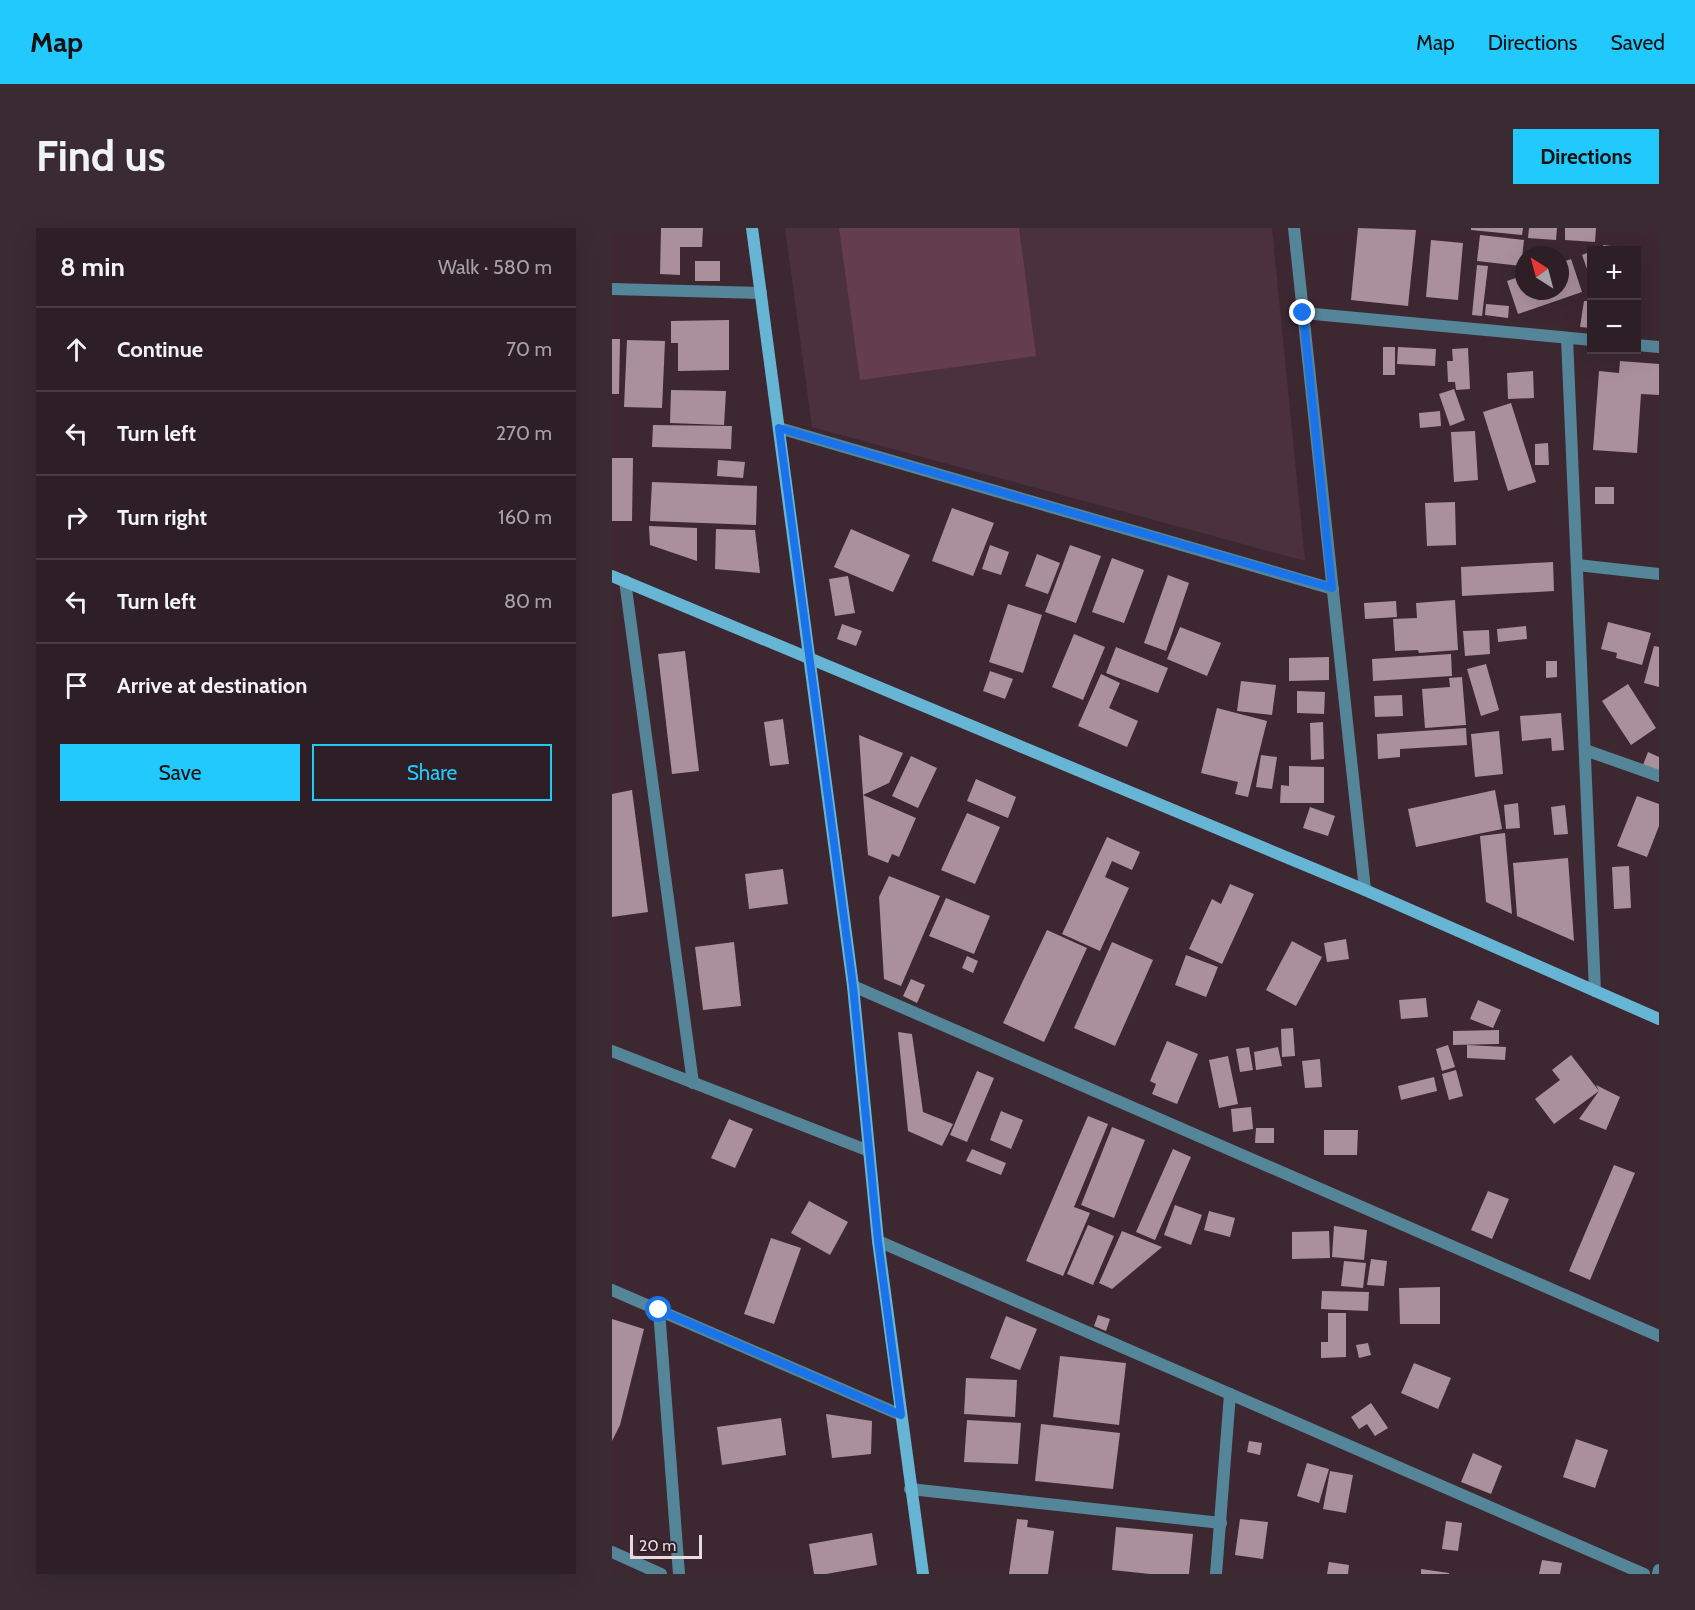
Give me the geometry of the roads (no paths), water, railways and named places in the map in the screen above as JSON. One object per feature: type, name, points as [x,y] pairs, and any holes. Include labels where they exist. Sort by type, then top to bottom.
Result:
[{"type":"street","points":[[752,228],[853,986],[878,1241],[923,1574]]},
{"type":"street","points":[[1294,228],[1365,890]]},
{"type":"street","points":[[612,289],[761,293]]},
{"type":"street","points":[[1303,313],[1587,340]]},
{"type":"street","points":[[1567,338],[1595,991]]},
{"type":"street","points":[[1641,345],[1659,347]]},
{"type":"street","points":[[779,428],[1332,588]]},
{"type":"street","points":[[1577,565],[1659,574]]},
{"type":"street","points":[[612,576],[1365,890],[1659,1019]]},
{"type":"street","points":[[625,581],[693,1083]]},
{"type":"street","points":[[1585,750],[1659,776]]},
{"type":"street","points":[[853,986],[1659,1336]]},
{"type":"street","points":[[612,1051],[869,1151]]},
{"type":"street","points":[[878,1241],[1644,1574]]},
{"type":"street","points":[[612,1290],[901,1415]]},
{"type":"street","points":[[659,1310],[678,1574]]},
{"type":"street","points":[[1216,1574],[1230,1394]]},
{"type":"street","points":[[910,1489],[1221,1523]]},
{"type":"street","points":[[612,1552],[661,1574]]},
{"type":"street","points":[[1658,1574],[1659,1570]]}]
